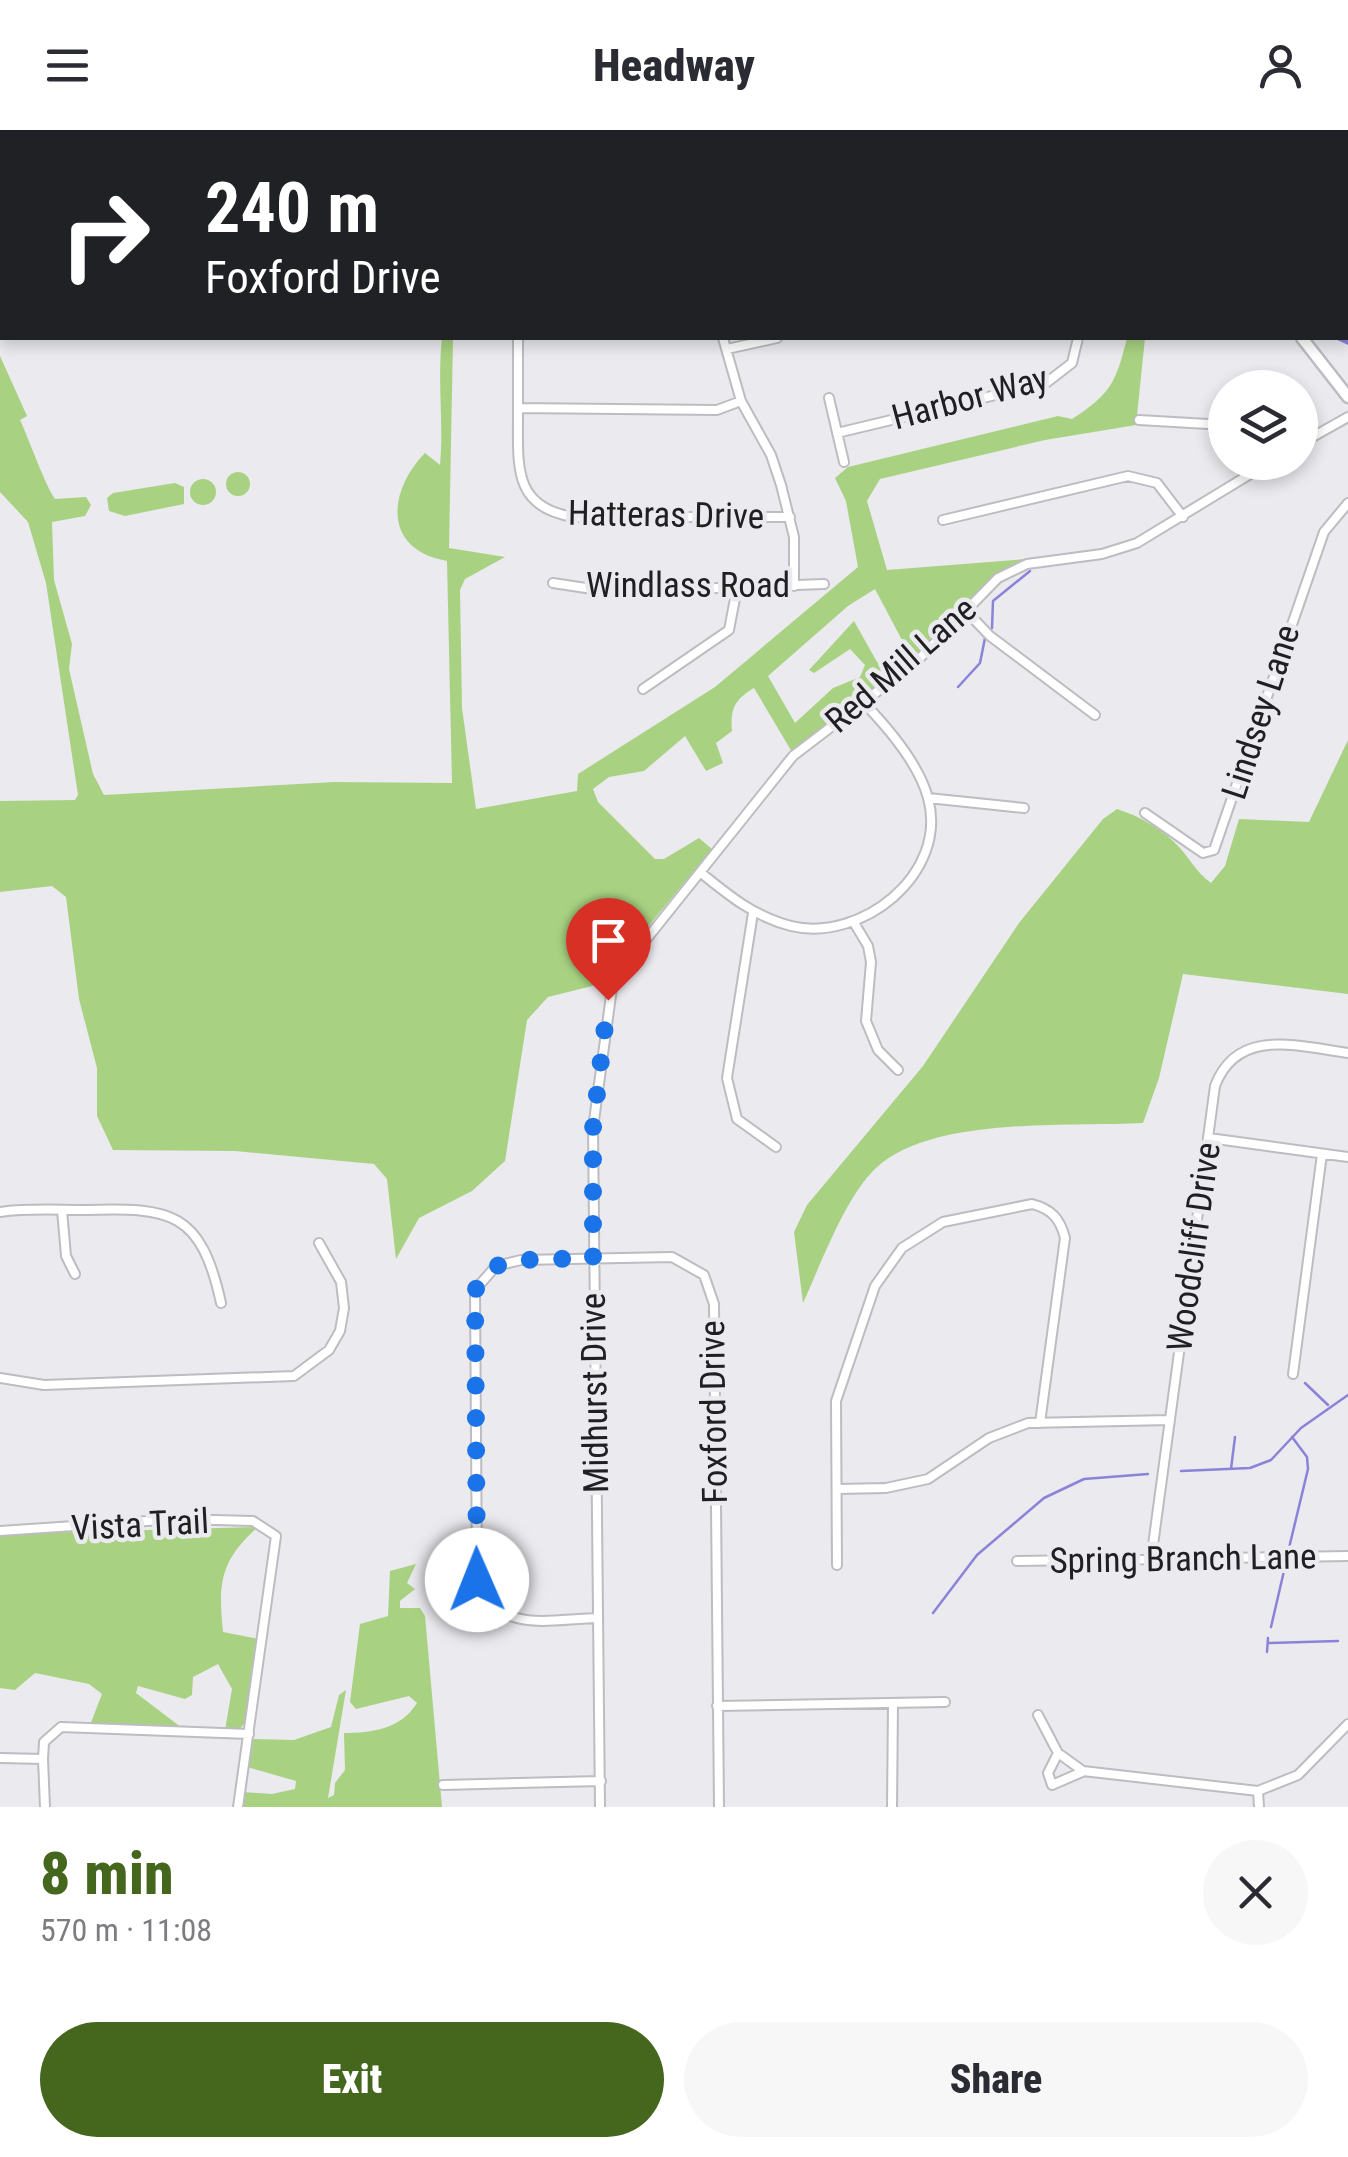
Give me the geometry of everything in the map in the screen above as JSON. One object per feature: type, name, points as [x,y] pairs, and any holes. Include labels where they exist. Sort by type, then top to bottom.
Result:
[{"type":"street","name":"Hatteras Drive","points":[[518,340],[522,482],[538,506],[552,514],[790,518]]},
{"type":"street","points":[[724,340],[741,400],[771,455],[790,518],[794,586]]},
{"type":"street","points":[[726,349],[768,340]]},
{"type":"street","name":"Harbor Way","points":[[838,432],[1046,384],[1072,363],[1078,340]]},
{"type":"street","points":[[1304,340],[1348,397]]},
{"type":"street","points":[[829,398],[844,462]]},
{"type":"street","points":[[518,408],[717,410],[741,400]]},
{"type":"street","points":[[1318,434],[1348,417]]},
{"type":"street","points":[[1139,420],[1208,424]]},
{"type":"street","points":[[943,520],[1128,476],[1157,483],[1183,517]]},
{"type":"street","name":"Red Mill Lane","points":[[613,981],[793,756],[916,662],[1010,571],[1026,564],[1102,554],[1137,543],[1242,480]]},
{"type":"street","name":"Lindsey Lane","points":[[1145,813],[1203,853],[1214,850],[1270,698],[1286,633],[1320,540],[1334,516],[1348,503]]},
{"type":"street","name":"Windlass Road","points":[[553,583],[612,592],[824,584]]},
{"type":"street","points":[[643,689],[729,630],[737,588]]},
{"type":"street","points":[[966,611],[1095,715]]},
{"type":"street","points":[[700,872],[753,913],[824,929],[852,921],[910,884],[926,850],[931,822],[928,798],[915,770],[865,704]]},
{"type":"street","points":[[928,798],[1024,808]]},
{"type":"street","points":[[753,913],[726,1078],[736,1119],[776,1147]]},
{"type":"street","points":[[852,921],[868,946],[871,962],[866,1021],[878,1050],[898,1070]]},
{"type":"street","name":"Midhurst Drive","points":[[600,1807],[593,1128],[613,981]]},
{"type":"street","name":"Woodcliff Drive","points":[[1151,1560],[1215,1086],[1234,1056],[1261,1044],[1348,1053]]},
{"type":"street","points":[[1209,1138],[1348,1157]]},
{"type":"street","points":[[1292,1374],[1322,1154]]},
{"type":"street","points":[[837,1565],[836,1401],[875,1286],[902,1248],[943,1222],[1032,1204],[1044,1207],[1062,1225],[1065,1238],[1040,1423]]},
{"type":"street","points":[[0,1212],[142,1208],[169,1213],[194,1230],[209,1254],[221,1303]]},
{"type":"street","points":[[62,1210],[66,1256],[75,1274]]},
{"type":"street","points":[[0,1378],[44,1385],[294,1376],[329,1350],[340,1331],[344,1308],[341,1282],[319,1243]]},
{"type":"street","name":"Foxford Drive","points":[[598,1618],[513,1620],[487,1604],[477,1580],[475,1290],[496,1266],[521,1260],[672,1257],[696,1267],[710,1287],[714,1304],[719,1807]]},
{"type":"street","points":[[837,1489],[908,1485],[951,1466],[1008,1428],[1040,1423],[1170,1420]]},
{"type":"street","name":"Vista Trail","points":[[0,1531],[177,1519],[253,1521],[276,1536],[249,1734]]},
{"type":"street","name":"Spring Branch Lane","points":[[1017,1561],[1348,1556]]},
{"type":"street","points":[[717,1706],[945,1702]]},
{"type":"street","points":[[892,1807],[893,1704]]},
{"type":"street","points":[[1038,1715],[1058,1753],[1083,1772]]},
{"type":"street","points":[[1058,1753],[1048,1773],[1052,1785],[1083,1772],[1258,1791],[1298,1775],[1348,1724]]},
{"type":"street","points":[[44,1807],[44,1742],[62,1727],[249,1734],[238,1807]]},
{"type":"street","points":[[0,1758],[43,1758]]},
{"type":"street","points":[[443,1785],[601,1781]]},
{"type":"street","points":[[1258,1791],[1259,1807]]},
{"type":"green space","points":[[442,340],[453,340],[449,548],[505,557],[465,579],[460,590],[462,708],[476,809],[577,791],[578,774],[715,687],[858,567],[846,501],[835,478],[848,467],[1058,416],[1072,419],[1110,386],[1126,340],[1145,340],[1136,425],[1045,440],[880,479],[867,501],[887,570],[1026,559],[988,582],[912,659],[875,589],[848,606],[768,676],[795,723],[833,688],[860,677],[865,665],[850,649],[814,673],[809,670],[854,621],[877,662],[898,671],[792,752],[754,688],[735,705],[732,731],[716,743],[723,763],[706,771],[685,736],[644,771],[609,777],[593,789],[598,802],[655,859],[664,859],[699,838],[712,849],[608,975],[592,986],[548,997],[527,1020],[505,1161],[472,1191],[419,1218],[396,1259],[387,1179],[374,1164],[235,1151],[113,1150],[97,1116],[97,1068],[79,999],[66,897],[52,886],[0,892],[0,801],[75,800],[78,795],[46,583],[28,522],[0,492],[0,356],[27,416],[20,420],[55,499],[86,497],[91,505],[85,516],[52,522],[54,580],[72,644],[69,669],[93,774],[104,795],[334,782],[452,783],[447,561],[426,555],[411,545],[398,518],[398,501],[412,468],[425,453],[440,465]]},
{"type":"green space","points":[[238,472],[250,484],[238,496],[226,484]]},
{"type":"green space","points":[[203,479],[212,483],[216,492],[212,501],[203,505],[194,501],[190,492],[194,483]]},
{"type":"green space","points":[[175,483],[184,487],[184,504],[125,516],[109,511],[107,498],[113,493]]},
{"type":"green space","points":[[1348,740],[1348,994],[1183,974],[1159,1078],[1143,1123],[1040,1125],[965,1132],[900,1151],[876,1168],[854,1196],[803,1303],[794,1232],[807,1205],[923,1066],[1019,923],[1103,819],[1117,809],[1150,824],[1173,840],[1211,883],[1225,866],[1239,819],[1309,822]]},
{"type":"green space","points":[[258,1527],[229,1562],[222,1586],[223,1632],[258,1639],[247,1720],[239,1730],[225,1730],[232,1689],[218,1664],[193,1677],[192,1695],[185,1699],[138,1686],[136,1693],[182,1728],[90,1725],[102,1694],[89,1684],[35,1673],[15,1690],[0,1688],[0,1534]]},
{"type":"green space","points":[[416,1564],[407,1583],[415,1589],[400,1601],[400,1608],[420,1608],[425,1616],[442,1807],[241,1807],[243,1792],[272,1794],[295,1789],[296,1781],[247,1767],[252,1739],[294,1740],[331,1727],[339,1695],[346,1690],[328,1798],[334,1795],[335,1783],[345,1770],[344,1733],[385,1728],[403,1719],[417,1703],[409,1696],[356,1709],[350,1702],[360,1624],[388,1616],[390,1571]]},
{"type":"waterway","points":[[992,628],[993,601],[1030,571]]},
{"type":"waterway","points":[[958,687],[980,663],[985,638]]},
{"type":"waterway","points":[[1305,1383],[1328,1405]]},
{"type":"waterway","points":[[1181,1471],[1250,1468],[1271,1460],[1301,1428],[1348,1395]]},
{"type":"waterway","points":[[1231,1469],[1235,1437]]},
{"type":"waterway","points":[[1289,1548],[1308,1469],[1307,1457],[1292,1437]]},
{"type":"waterway","points":[[933,1613],[977,1555],[1044,1498],[1084,1479],[1148,1474]]},
{"type":"waterway","points":[[1271,1627],[1284,1571]]},
{"type":"waterway","points":[[1267,1652],[1268,1638]]},
{"type":"waterway","points":[[1268,1643],[1338,1641]]},
{"type":"route","points":[[477,1580],[475,1290],[496,1266],[521,1260],[593,1258],[593,1128],[608,1000]]}]
